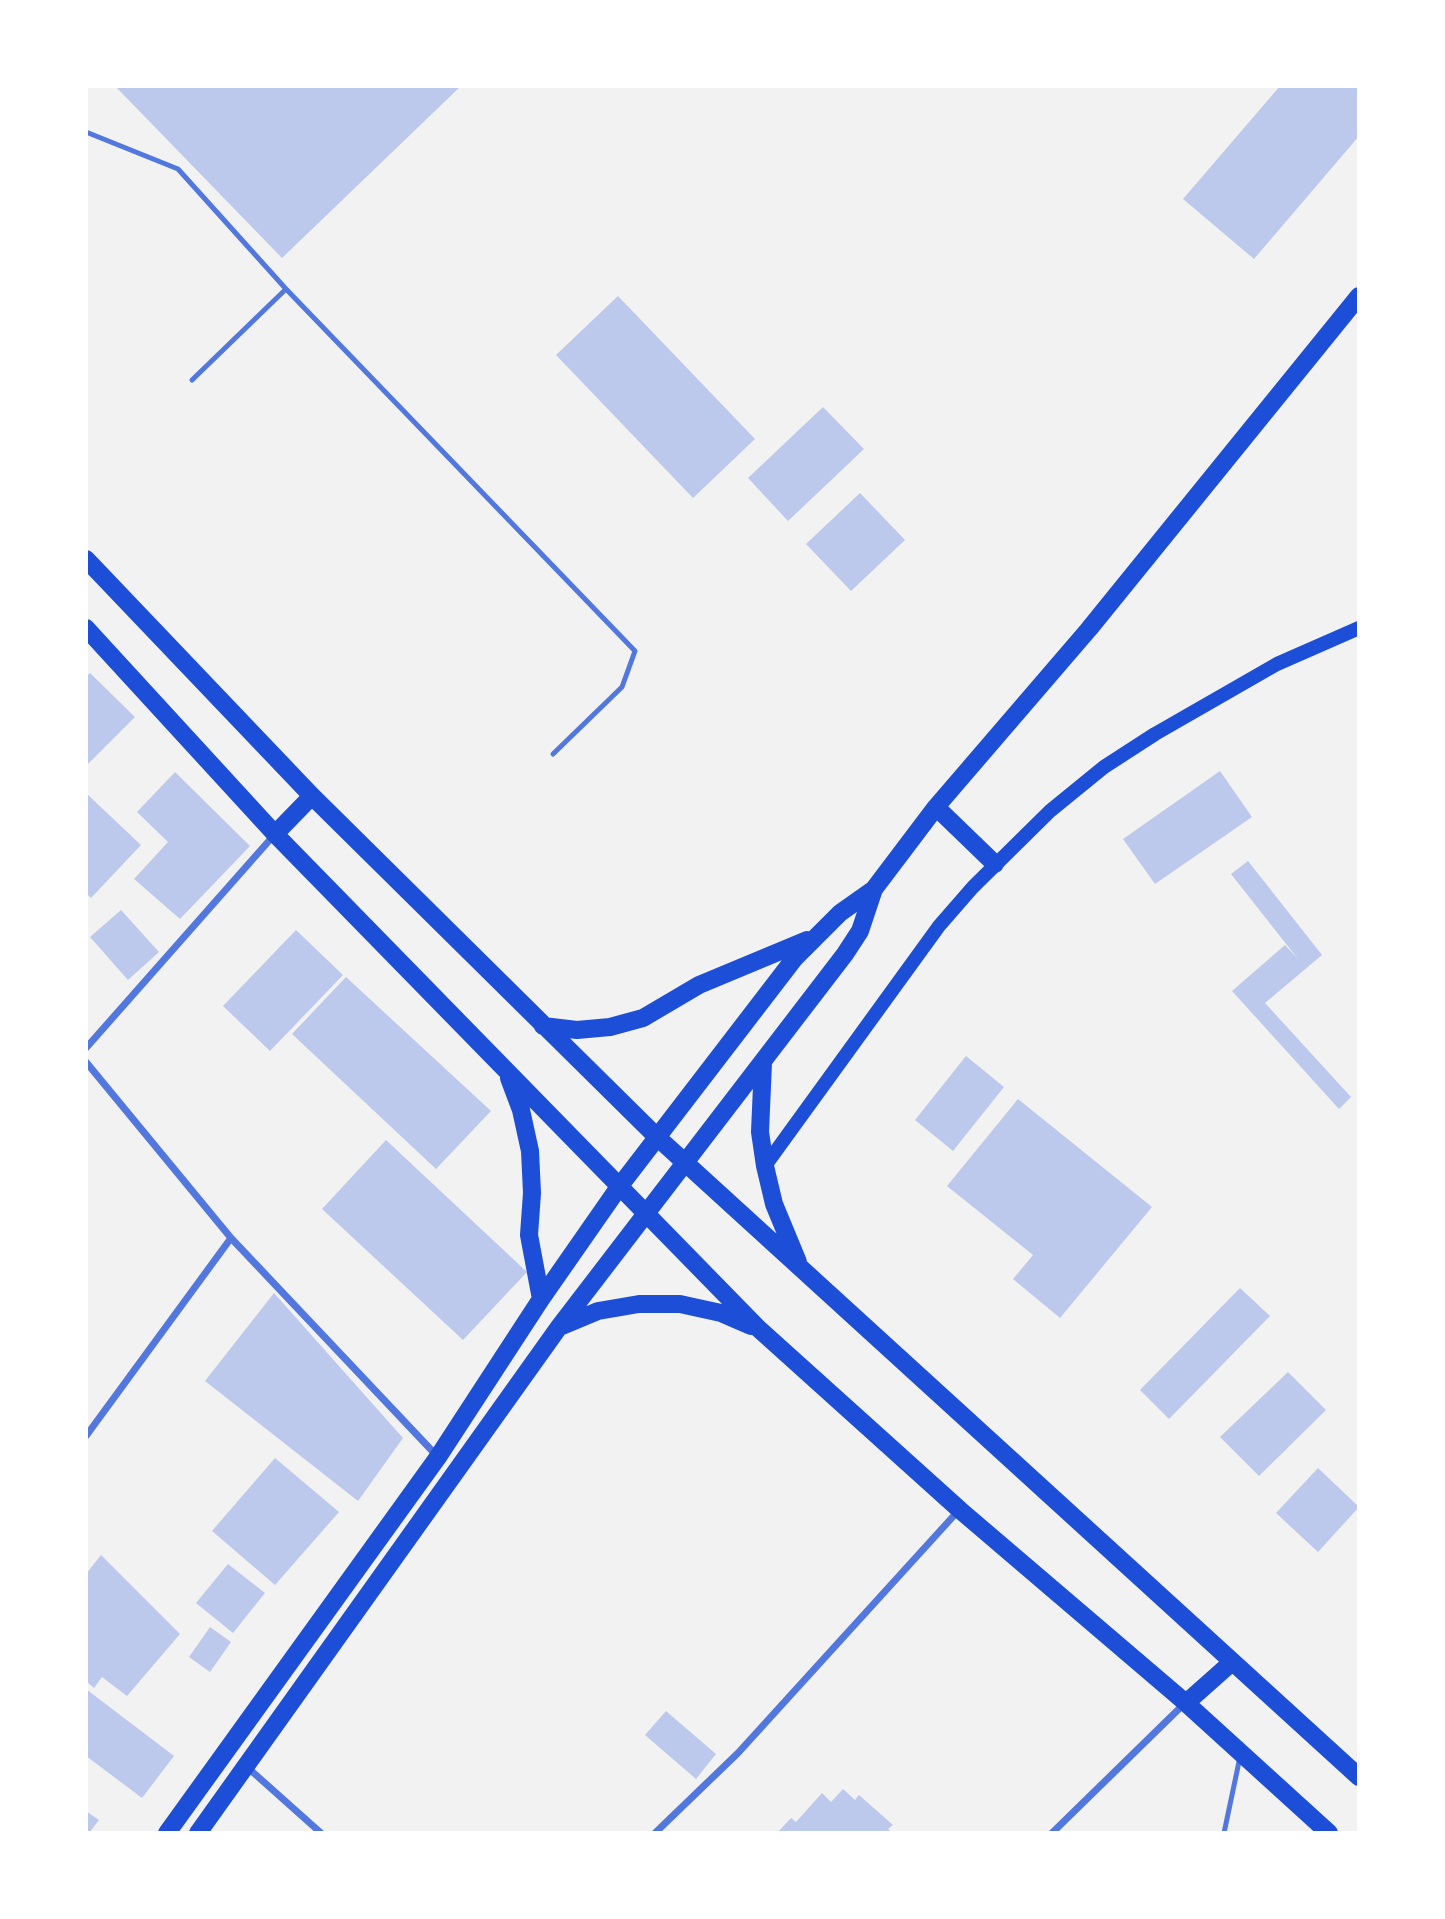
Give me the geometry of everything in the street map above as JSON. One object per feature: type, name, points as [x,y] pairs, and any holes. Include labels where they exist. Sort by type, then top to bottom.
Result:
[{"type":"main road","points":[[198,1833],[559,1327],[763,1063],[860,931],[874,889],[936,807],[1089,629],[1359,296]]},
{"type":"main road","points":[[86,559],[312,796],[657,1137],[804,1274],[1359,1777]]},
{"type":"main road","points":[[86,628],[275,834],[759,1329],[960,1510],[1186,1703],[1329,1833]]},
{"type":"main road","points":[[765,1166],[939,926],[995,864],[1050,811],[1125,754],[1277,664],[1359,628]]},
{"type":"main road","points":[[275,834],[312,796]]},
{"type":"main road","points":[[936,807],[995,864]]},
{"type":"main road","points":[[167,1833],[438,1457],[541,1299],[657,1137],[813,937],[855,901],[874,889]]},
{"type":"main road","points":[[543,1027],[577,1030],[610,1027],[643,1018],[673,1003],[699,985],[813,937]]},
{"type":"main road","points":[[763,1063],[760,1132],[765,1166],[774,1204],[804,1274]]},
{"type":"main road","points":[[506,1071],[521,1110],[530,1151],[533,1193],[529,1235],[541,1299]]},
{"type":"main road","points":[[559,1327],[598,1311],[652,1304],[680,1304],[721,1312],[759,1329]]},
{"type":"main road","points":[[1186,1703],[1231,1663]]},
{"type":"street","points":[[86,1048],[275,834]]},
{"type":"street","points":[[86,1062],[230,1238],[438,1457]]},
{"type":"street","points":[[86,1436],[230,1238]]},
{"type":"street","points":[[655,1833],[738,1753],[960,1510]]},
{"type":"street","points":[[1052,1833],[1186,1703]]},
{"type":"street","points":[[247,1767],[321,1833]]},
{"type":"lane","points":[[86,132],[178,169],[286,289],[635,651],[622,687],[552,754]]},
{"type":"lane","points":[[192,380],[286,289]]},
{"type":"lane","points":[[1224,1833],[1241,1753]]},
{"type":"building","points":[[115,86],[461,86],[282,258]]},
{"type":"building","points":[[1280,86],[1359,86],[1359,136],[1254,259],[1183,199]]},
{"type":"building","points":[[618,296],[755,439],[693,498],[556,355]]},
{"type":"building","points":[[823,407],[864,449],[788,521],[748,478]]},
{"type":"building","points":[[860,493],[905,540],[851,591],[806,544]]},
{"type":"building","points":[[90,673],[135,717],[86,766],[86,677]]},
{"type":"building","points":[[1220,771],[1252,817],[1155,884],[1123,839]]},
{"type":"building","points":[[175,772],[250,846],[180,919],[134,879],[168,842],[137,812]]},
{"type":"building","points":[[87,794],[141,845],[91,898],[86,893]]},
{"type":"building","points":[[1248,861],[1322,955],[1265,1003],[1351,1097],[1339,1109],[1232,991],[1285,945],[1298,959],[1231,874]]},
{"type":"building","points":[[121,910],[159,952],[128,980],[90,937]]},
{"type":"building","points":[[296,930],[343,975],[270,1051],[223,1006]]},
{"type":"building","points":[[346,977],[491,1111],[436,1169],[292,1034]]},
{"type":"building","points":[[966,1056],[1004,1087],[953,1151],[915,1120]]},
{"type":"building","points":[[1018,1099],[1152,1207],[1060,1318],[1013,1279],[1033,1255],[947,1186]]},
{"type":"building","points":[[386,1140],[527,1272],[463,1340],[322,1209]]},
{"type":"building","points":[[1240,1288],[1270,1316],[1169,1419],[1140,1390]]},
{"type":"building","points":[[274,1293],[403,1438],[358,1501],[205,1381]]},
{"type":"building","points":[[1288,1372],[1326,1410],[1259,1476],[1220,1437]]},
{"type":"building","points":[[275,1458],[339,1512],[275,1585],[212,1531]]},
{"type":"building","points":[[1318,1468],[1359,1507],[1318,1552],[1276,1513]]},
{"type":"building","points":[[101,1555],[180,1634],[127,1696],[102,1677],[94,1688],[86,1681],[86,1574]]},
{"type":"building","points":[[228,1564],[265,1593],[233,1633],[196,1603]]},
{"type":"building","points":[[210,1627],[231,1642],[210,1672],[189,1657]]},
{"type":"building","points":[[86,1689],[174,1756],[142,1798],[86,1756]]},
{"type":"building","points":[[666,1711],[716,1754],[696,1779],[645,1735]]},
{"type":"building","points":[[843,1789],[855,1800],[859,1795],[893,1825],[888,1829],[893,1833],[777,1833],[791,1818],[796,1822],[822,1793],[831,1802]]},
{"type":"building","points":[[86,1811],[99,1820],[89,1833],[86,1833]]}]
